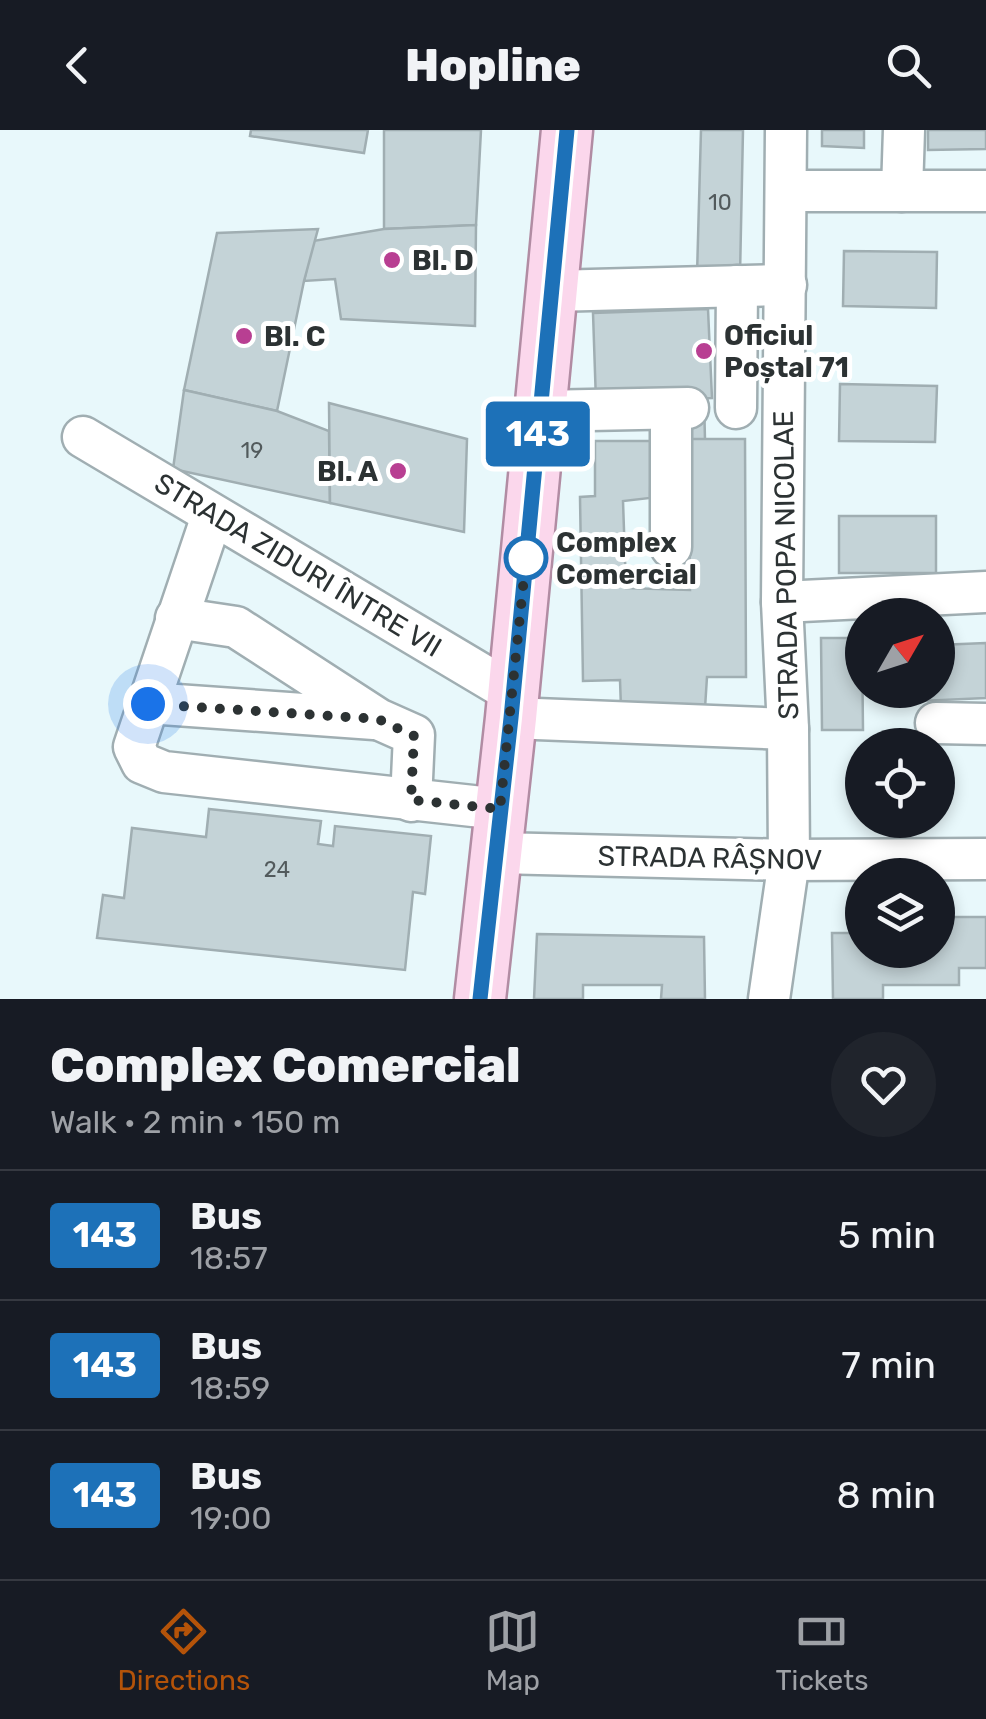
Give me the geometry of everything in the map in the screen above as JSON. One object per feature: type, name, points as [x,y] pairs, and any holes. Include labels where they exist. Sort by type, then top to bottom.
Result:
[{"type":"main road","points":[[480,999],[567,130]]},
{"type":"street","name":"STRADA POPA NICOLAE","points":[[770,999],[789,860],[782,602],[786,130]]},
{"type":"street","points":[[902,191],[904,130]]},
{"type":"street","points":[[786,191],[986,191]]},
{"type":"street","points":[[671,547],[700,408],[737,286]]},
{"type":"street","points":[[552,291],[786,286]]},
{"type":"street","points":[[540,411],[784,407]]},
{"type":"street","name":"STRADA ZIDURI ÎNTRE VII","points":[[82,438],[512,706]]},
{"type":"street","points":[[212,516],[148,704],[378,719]]},
{"type":"street","points":[[782,602],[986,592]]},
{"type":"street","points":[[176,618],[236,627],[378,719],[414,736],[411,800]]},
{"type":"street","name":"STRADA RÂȘNOV","points":[[148,704],[134,748],[142,763],[164,772],[411,800],[497,831],[789,860],[986,859]]},
{"type":"street","points":[[512,706],[788,729]]},
{"type":"street","points":[[936,723],[986,724]]},
{"type":"building","points":[[251,130],[368,130],[364,153],[250,136]]},
{"type":"building","points":[[384,130],[481,130],[476,225],[384,229]]},
{"type":"building","points":[[701,130],[743,130],[740,275],[697,275]]},
{"type":"building","points":[[822,130],[864,130],[864,148],[822,146]]},
{"type":"building","points":[[928,130],[986,130],[986,149],[928,150]]},
{"type":"building","name":"Bl. D","points":[[476,225],[475,326],[341,319],[335,279],[304,281],[313,241],[384,229]]},
{"type":"building","name":"Bl. C","points":[[318,229],[277,411],[184,390],[217,233]]},
{"type":"building","points":[[844,251],[937,252],[936,308],[843,306]]},
{"type":"building","points":[[708,309],[712,398],[596,402],[593,313]]},
{"type":"building","points":[[840,384],[937,386],[935,442],[839,441]]},
{"type":"building","points":[[184,390],[277,411],[329,431],[330,503],[173,469]]},
{"type":"building","points":[[704,398],[705,440],[688,439],[688,399]]},
{"type":"building","name":"Bl. A","points":[[329,403],[467,439],[464,532],[330,503]]},
{"type":"building","name":"Complex Comercial","points":[[688,439],[745,439],[746,677],[707,677],[705,708],[621,708],[620,680],[583,681],[580,497],[595,496],[595,441],[651,441],[650,498],[623,501],[626,588],[690,590]]},
{"type":"building","points":[[839,516],[936,516],[936,573],[839,573]]},
{"type":"building","points":[[821,638],[845,638],[845,708],[863,708],[863,728],[822,730]]},
{"type":"building","points":[[986,643],[986,698],[955,699],[955,644]]},
{"type":"building","points":[[209,809],[321,821],[318,844],[333,846],[335,826],[431,836],[425,894],[413,892],[405,970],[97,938],[103,895],[124,898],[132,828],[206,837]]},
{"type":"building","points":[[955,917],[986,917],[986,968],[959,968],[959,985],[883,985],[883,999],[833,999],[832,933],[845,933],[845,968],[955,968]]},
{"type":"building","points":[[537,934],[704,937],[705,999],[661,999],[662,985],[583,985],[583,999],[534,999]]},
{"type":"bus line","name":"143","points":[[480,999],[567,130]]},
{"type":"place","name":"Bl. D","points":[[392,260]]},
{"type":"place","name":"Bl. C","points":[[244,336]]},
{"type":"place","name":"Oficiul Poștal 71","points":[[704,351]]},
{"type":"place","name":"Bl. A","points":[[398,471]]},
{"type":"place","name":"Complex Comercial","points":[[526,558]]},
{"type":"route","points":[[148,704],[378,719],[414,736],[411,800],[500,809],[526,558]]}]
